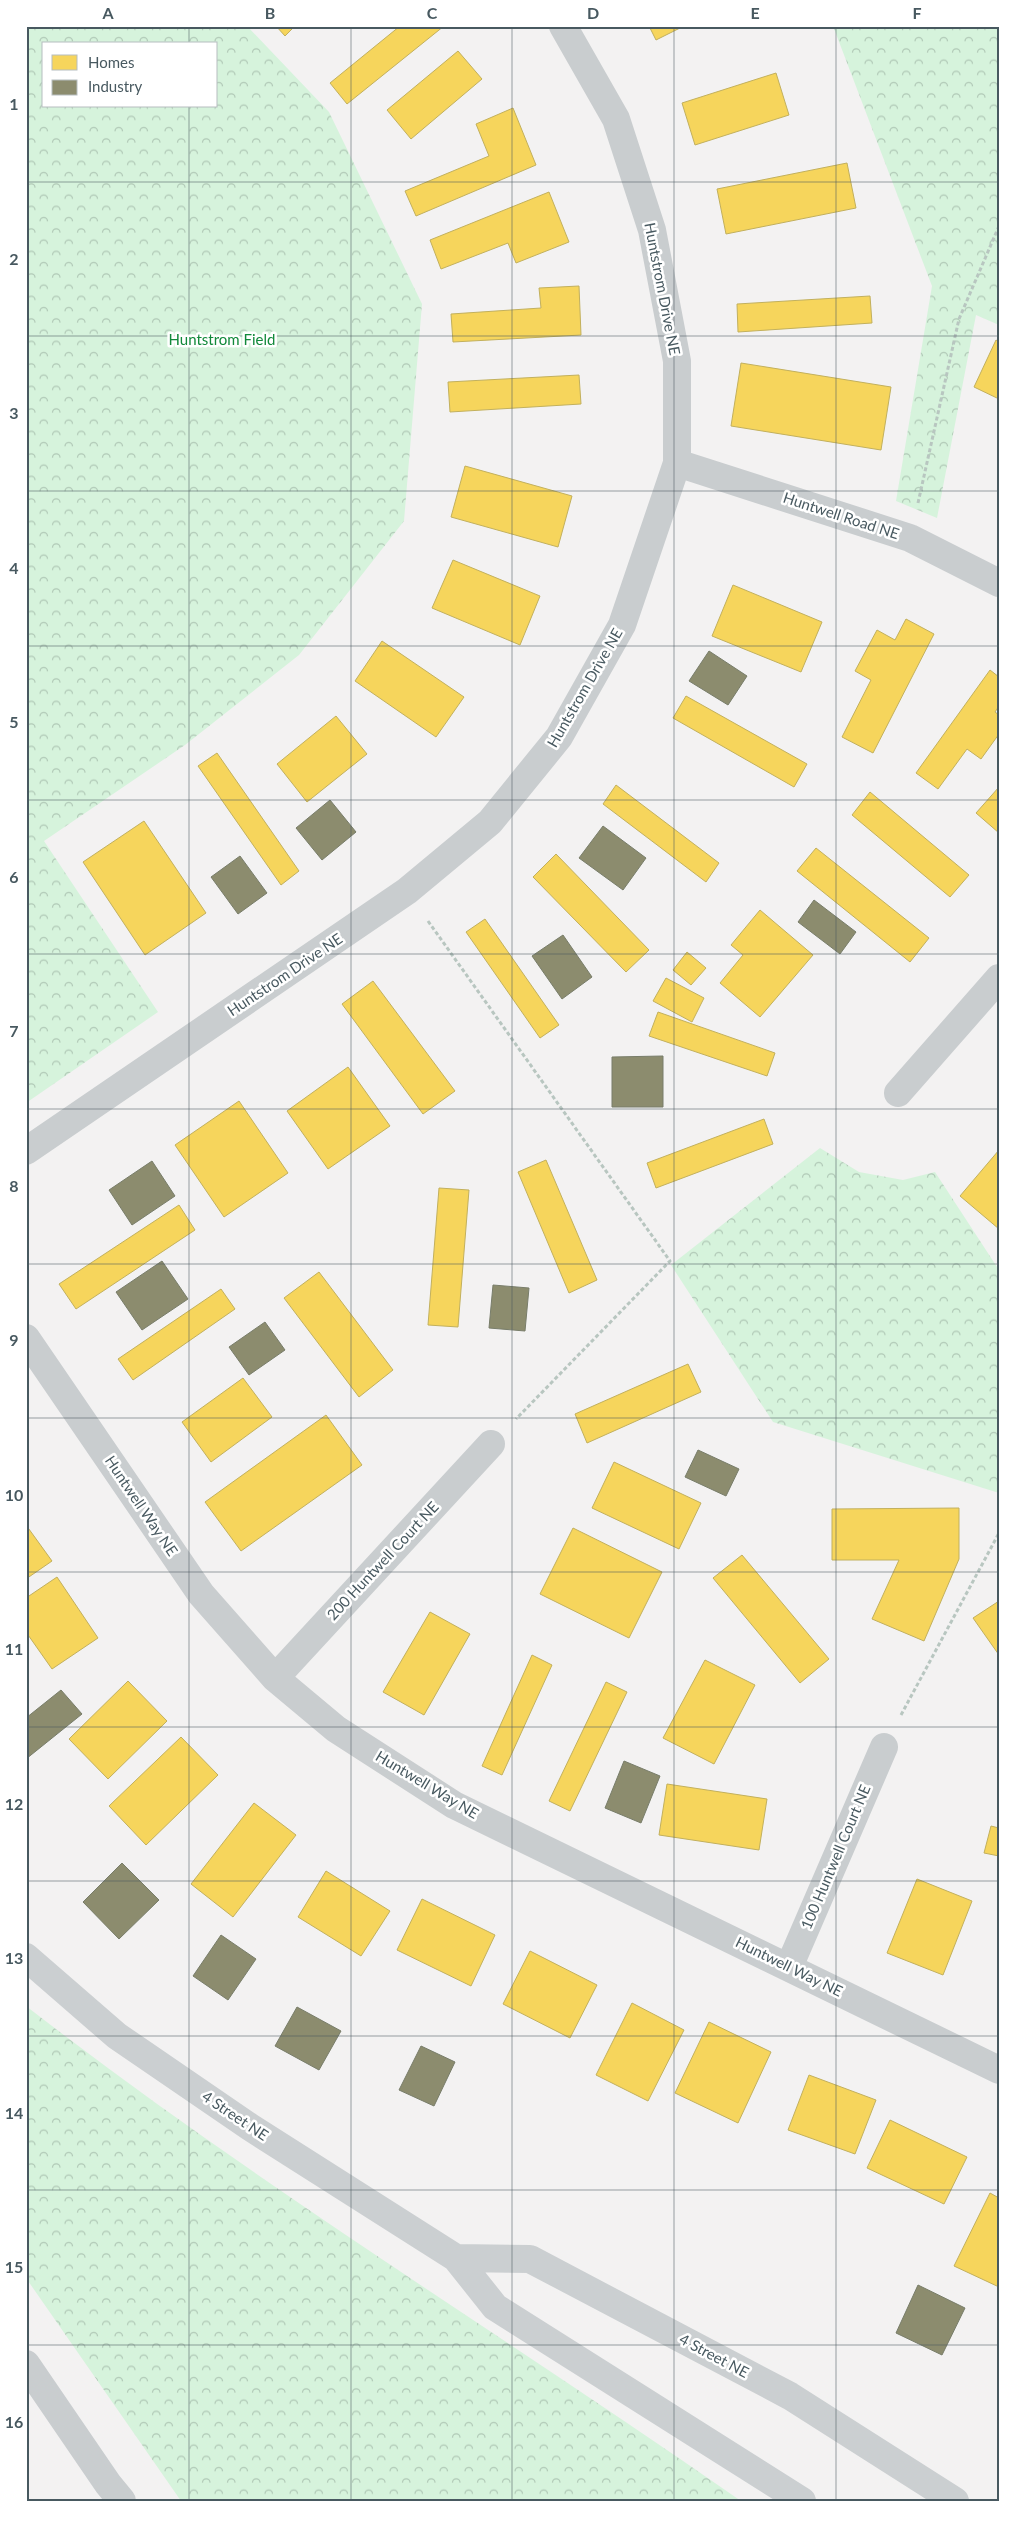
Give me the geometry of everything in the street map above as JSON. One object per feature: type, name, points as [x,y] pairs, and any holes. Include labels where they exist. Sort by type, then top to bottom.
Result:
[{"type":"main road","name":"4 Street NE","points":[[26,1957],[117,2036],[250,2127],[456,2258],[495,2307],[802,2501]]},
{"type":"main road","name":"4 Street NE","points":[[456,2258],[530,2259],[790,2396],[955,2501]]},
{"type":"street","name":"Huntstrom Drive NE","points":[[26,1151],[407,892],[490,822],[559,737],[622,625],[677,463],[677,361],[652,230],[616,119],[564,26]]},
{"type":"street","name":"Huntwell Road NE","points":[[677,463],[910,538],[999,583]]},
{"type":"street","points":[[898,1093],[999,978]]},
{"type":"street","name":"Huntwell Way NE","points":[[26,1338],[202,1594],[276,1678],[336,1729],[454,1805],[999,2070]]},
{"type":"street","name":"200 Huntwell Court NE","points":[[276,1678],[491,1444]]},
{"type":"street","name":"100 Huntwell Court NE","points":[[789,1967],[884,1747]]},
{"type":"street","points":[[26,2364],[108,2484],[122,2501]]},
{"type":"path","points":[[910,538],[959,319],[999,226]]},
{"type":"path","points":[[407,892],[670,1261],[491,1444]]},
{"type":"path","points":[[884,1747],[999,1533]]},
{"type":"green space","name":"Huntstrom Field","points":[[26,26],[247,26],[329,112],[422,304],[404,521],[299,655],[185,745],[44,841],[158,1012],[26,1103]]},
{"type":"green space","points":[[833,26],[999,26],[999,325],[976,315],[937,518],[896,501],[932,286]]},
{"type":"green space","points":[[820,1148],[859,1172],[903,1180],[935,1172],[999,1270],[999,1493],[773,1422],[671,1265]]},
{"type":"green space","points":[[26,2006],[113,2072],[290,2197],[741,2501],[181,2501],[26,2278]]},
{"type":"building: Homes","points":[[276,26],[295,26],[285,36]]},
{"type":"building: Homes","points":[[400,26],[444,26],[347,104],[330,83]]},
{"type":"building: Homes","points":[[649,26],[684,26],[656,40]]},
{"type":"building: Homes","points":[[458,51],[482,79],[411,139],[387,110]]},
{"type":"building: Homes","points":[[776,73],[789,115],[695,145],[682,103]]},
{"type":"building: Homes","points":[[513,108],[536,165],[416,216],[405,191],[489,156],[476,124]]},
{"type":"building: Homes","points":[[847,163],[856,208],[726,234],[717,189]]},
{"type":"building: Homes","points":[[549,192],[569,242],[516,263],[508,243],[441,269],[430,240]]},
{"type":"building: Homes","points":[[579,286],[581,335],[453,342],[451,314],[541,308],[539,288]]},
{"type":"building: Homes","points":[[870,296],[872,323],[738,332],[737,304]]},
{"type":"building: Homes","points":[[996,340],[999,342],[999,399],[974,387]]},
{"type":"building: Homes","points":[[741,363],[891,387],[881,450],[731,426]]},
{"type":"building: Homes","points":[[579,375],[581,404],[450,412],[448,382]]},
{"type":"building: Homes","points":[[465,466],[572,496],[558,547],[451,517]]},
{"type":"building: Homes","points":[[453,560],[540,596],[520,645],[432,608]]},
{"type":"building: Homes","points":[[733,585],[822,622],[801,672],[712,636]]},
{"type":"building: Homes","points":[[906,619],[934,634],[873,753],[842,737],[871,680],[855,671],[877,630],[895,640]]},
{"type":"building: Homes","points":[[382,641],[464,697],[436,737],[355,681]]},
{"type":"building: Homes","points":[[990,670],[999,677],[999,706],[995,712],[999,715],[999,734],[981,759],[967,749],[938,789],[916,773]]},
{"type":"building: Homes","points":[[686,696],[807,764],[794,787],[673,718]]},
{"type":"building: Homes","points":[[336,716],[367,754],[307,802],[277,764]]},
{"type":"building: Homes","points":[[217,753],[299,871],[281,885],[198,766]]},
{"type":"building: Homes","points":[[616,785],[719,863],[706,882],[603,804]]},
{"type":"building: Homes","points":[[999,787],[999,833],[976,813]]},
{"type":"building: Homes","points":[[870,792],[969,875],[950,897],[852,815]]},
{"type":"building: Homes","points":[[144,821],[206,913],[145,955],[83,862]]},
{"type":"building: Homes","points":[[816,848],[929,938],[910,962],[797,871]]},
{"type":"building: Homes","points":[[556,854],[649,950],[626,972],[533,877]]},
{"type":"building: Homes","points":[[760,910],[813,955],[760,1017],[720,983],[743,955],[731,945]]},
{"type":"building: Homes","points":[[485,919],[559,1025],[540,1038],[466,932]]},
{"type":"building: Homes","points":[[687,952],[706,968],[691,985],[673,970]]},
{"type":"building: Homes","points":[[666,978],[704,998],[692,1022],[653,1001]]},
{"type":"building: Homes","points":[[373,981],[455,1091],[423,1114],[342,1004]]},
{"type":"building: Homes","points":[[658,1012],[775,1053],[767,1076],[649,1036]]},
{"type":"building: Homes","points":[[348,1067],[390,1126],[328,1169],[287,1111]]},
{"type":"building: Homes","points":[[239,1101],[288,1173],[224,1217],[175,1145]]},
{"type":"building: Homes","points":[[764,1119],[773,1144],[656,1188],[647,1163]]},
{"type":"building: Homes","points":[[999,1150],[999,1229],[960,1196]]},
{"type":"building: Homes","points":[[546,1160],[597,1280],[569,1293],[518,1172]]},
{"type":"building: Homes","points":[[439,1188],[469,1190],[458,1327],[428,1325]]},
{"type":"building: Homes","points":[[179,1205],[195,1230],[76,1309],[59,1284]]},
{"type":"building: Homes","points":[[319,1272],[393,1370],[359,1397],[284,1298]]},
{"type":"building: Homes","points":[[221,1289],[235,1309],[133,1380],[118,1359]]},
{"type":"building: Homes","points":[[688,1364],[701,1392],[587,1443],[575,1414]]},
{"type":"building: Homes","points":[[243,1378],[272,1417],[211,1462],[182,1422]]},
{"type":"building: Homes","points":[[326,1415],[362,1465],[241,1551],[205,1502]]},
{"type":"building: Homes","points":[[614,1462],[701,1503],[679,1549],[592,1508]]},
{"type":"building: Homes","points":[[959,1508],[959,1559],[924,1641],[872,1619],[899,1560],[832,1560],[832,1509]]},
{"type":"building: Homes","points":[[26,1525],[52,1561],[26,1579]]},
{"type":"building: Homes","points":[[573,1528],[662,1572],[629,1638],[540,1594]]},
{"type":"building: Homes","points":[[742,1555],[829,1659],[800,1683],[713,1578]]},
{"type":"building: Homes","points":[[57,1577],[98,1638],[52,1669],[26,1632],[26,1598]]},
{"type":"building: Homes","points":[[999,1601],[999,1655],[973,1618]]},
{"type":"building: Homes","points":[[430,1612],[470,1634],[424,1715],[383,1692]]},
{"type":"building: Homes","points":[[532,1655],[552,1665],[502,1775],[482,1766]]},
{"type":"building: Homes","points":[[705,1660],[755,1685],[714,1764],[663,1738]]},
{"type":"building: Homes","points":[[128,1681],[167,1721],[108,1779],[69,1739]]},
{"type":"building: Homes","points":[[606,1682],[627,1692],[570,1811],[549,1801]]},
{"type":"building: Homes","points":[[181,1737],[218,1775],[146,1845],[109,1806]]},
{"type":"building: Homes","points":[[667,1784],[767,1799],[759,1850],[659,1835]]},
{"type":"building: Homes","points":[[254,1803],[296,1835],[233,1917],[191,1884]]},
{"type":"building: Homes","points":[[991,1826],[999,1828],[999,1856],[984,1853]]},
{"type":"building: Homes","points":[[326,1871],[390,1911],[361,1956],[298,1917]]},
{"type":"building: Homes","points":[[917,1879],[972,1901],[943,1975],[887,1953]]},
{"type":"building: Homes","points":[[422,1899],[495,1935],[471,1986],[397,1950]]},
{"type":"building: Homes","points":[[530,1951],[597,1985],[570,2038],[503,2004]]},
{"type":"building: Homes","points":[[632,2003],[684,2030],[648,2101],[596,2075]]},
{"type":"building: Homes","points":[[709,2022],[771,2052],[738,2123],[675,2093]]},
{"type":"building: Homes","points":[[809,2075],[876,2100],[855,2154],[788,2130]]},
{"type":"building: Homes","points":[[890,2120],[967,2157],[944,2204],[867,2168]]},
{"type":"building: Homes","points":[[990,2193],[999,2198],[999,2287],[954,2266]]},
{"type":"building: Industry","points":[[709,651],[747,676],[728,705],[689,681]]},
{"type":"building: Industry","points":[[330,800],[356,832],[322,860],[296,828]]},
{"type":"building: Industry","points":[[603,826],[646,858],[623,890],[579,858]]},
{"type":"building: Industry","points":[[240,856],[267,893],[238,914],[211,877]]},
{"type":"building: Industry","points":[[814,900],[856,932],[840,954],[798,922]]},
{"type":"building: Industry","points":[[563,935],[592,977],[562,999],[532,956]]},
{"type":"building: Industry","points":[[663,1056],[663,1107],[612,1107],[612,1057]]},
{"type":"building: Industry","points":[[152,1161],[175,1196],[132,1225],[109,1190]]},
{"type":"building: Industry","points":[[162,1261],[188,1299],[142,1330],[116,1292]]},
{"type":"building: Industry","points":[[493,1285],[529,1288],[525,1331],[489,1328]]},
{"type":"building: Industry","points":[[265,1322],[285,1350],[249,1375],[229,1347]]},
{"type":"building: Industry","points":[[698,1450],[739,1469],[726,1496],[685,1477]]},
{"type":"building: Industry","points":[[61,1690],[82,1714],[26,1759],[26,1718]]},
{"type":"building: Industry","points":[[624,1761],[660,1776],[641,1823],[605,1808]]},
{"type":"building: Industry","points":[[122,1863],[159,1900],[119,1939],[83,1902]]},
{"type":"building: Industry","points":[[221,1935],[256,1959],[228,2000],[193,1976]]},
{"type":"building: Industry","points":[[297,2007],[341,2031],[319,2070],[275,2046]]},
{"type":"building: Industry","points":[[421,2046],[455,2062],[434,2106],[399,2090]]},
{"type":"building: Industry","points":[[918,2285],[965,2308],[942,2355],[896,2333]]}]
